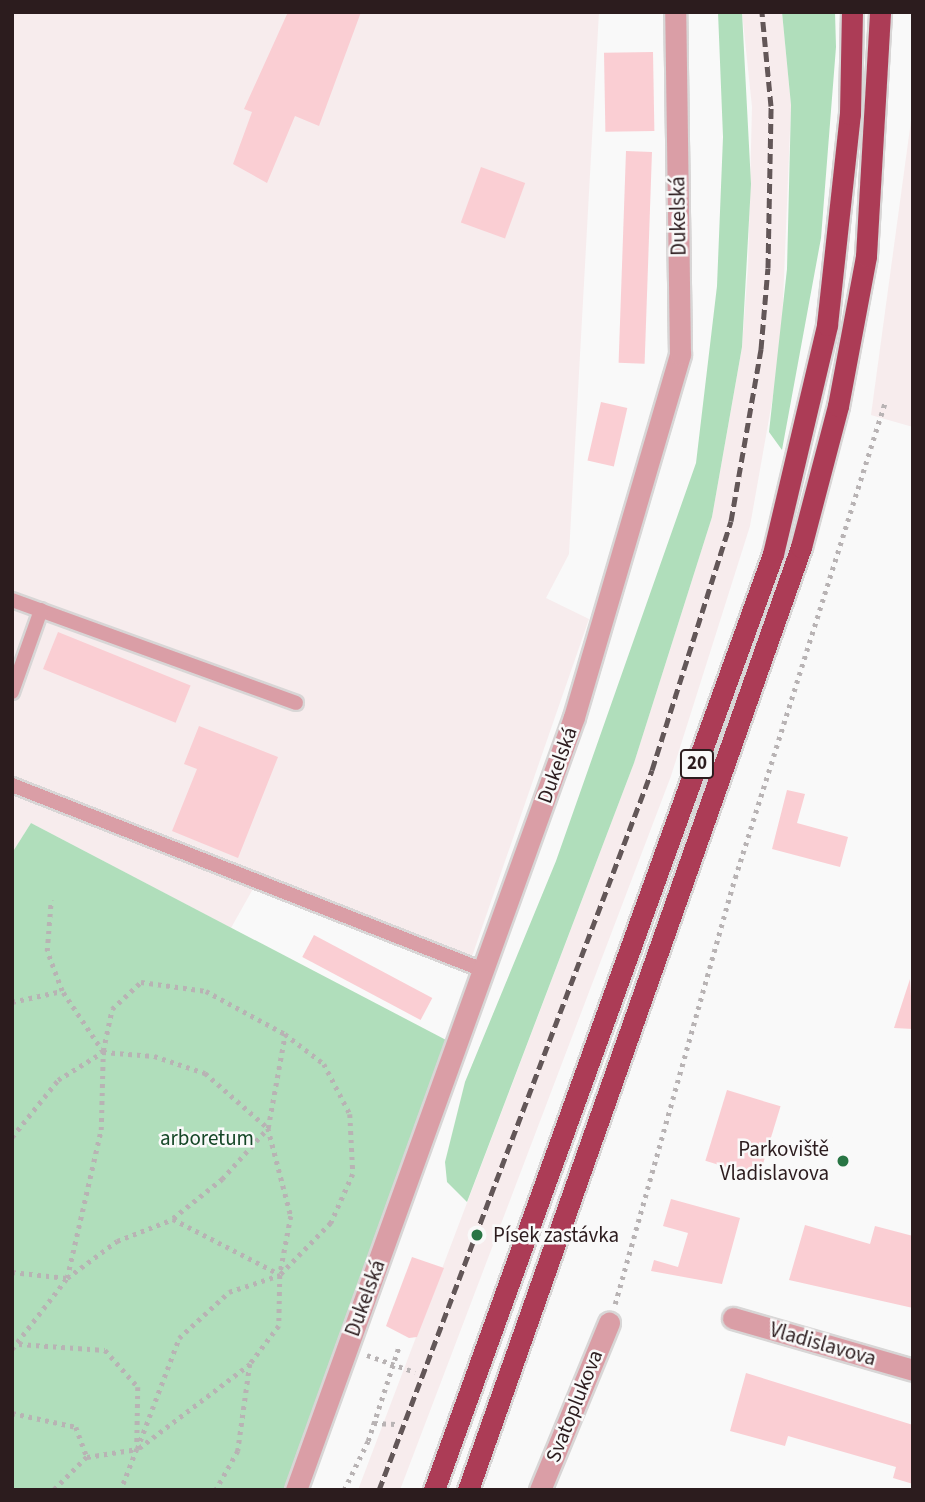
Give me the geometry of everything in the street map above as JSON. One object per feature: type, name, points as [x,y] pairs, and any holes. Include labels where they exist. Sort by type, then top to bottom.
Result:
[{"type":"highway","name":"20","points":[[434,1490],[773,554],[827,325],[850,114],[852,12]]},
{"type":"highway","name":"20","points":[[468,1490],[801,547],[838,406],[866,256],[880,12]]},
{"type":"street","name":"Dukelská","points":[[296,1490],[574,717],[680,354],[675,12]]},
{"type":"street","name":"Vladislavova","points":[[733,1318],[913,1370]]},
{"type":"street","name":"Svatoplukova","points":[[540,1490],[609,1323]]},
{"type":"lane","points":[[12,600],[296,703]]},
{"type":"lane","points":[[12,692],[41,610]]},
{"type":"lane","points":[[12,785],[483,970]]},
{"type":"path","points":[[609,1323],[735,878],[886,403]]},
{"type":"path","points":[[51,900],[47,951],[62,991],[103,1052]]},
{"type":"path","points":[[67,1278],[101,1130],[103,1052],[112,1009],[141,982],[206,991],[285,1034],[324,1064],[350,1114],[354,1174],[331,1223],[280,1275],[229,1292],[179,1338],[121,1490]]},
{"type":"path","points":[[12,1002],[62,991]]},
{"type":"path","points":[[54,1490],[87,1457],[137,1449],[250,1364],[279,1326],[280,1275],[291,1216],[268,1128],[285,1034]]},
{"type":"path","points":[[12,1137],[58,1080],[103,1052],[154,1056],[205,1073],[268,1128]]},
{"type":"path","points":[[21,1343],[67,1278],[117,1241],[173,1219],[222,1179],[268,1128]]},
{"type":"path","points":[[173,1219],[280,1275]]},
{"type":"path","points":[[12,1272],[67,1278]]},
{"type":"path","points":[[12,1347],[21,1343],[105,1350],[138,1387],[137,1449]]},
{"type":"path","points":[[344,1490],[374,1423],[398,1346]]},
{"type":"path","points":[[216,1490],[238,1451],[250,1364]]},
{"type":"path","points":[[392,1366],[415,1372]]},
{"type":"path","points":[[12,1413],[76,1427],[87,1457]]},
{"type":"path","points":[[374,1423],[395,1424]]},
{"type":"shaded area","points":[[12,12],[599,12],[569,554],[546,598],[589,619],[468,968],[254,887],[231,928],[31,823],[12,853]]},
{"type":"shaded area","points":[[742,12],[782,12],[791,105],[781,351],[750,526],[671,776],[400,1490],[358,1490],[634,763],[712,517],[742,347],[748,267],[752,107]]},
{"type":"shaded area","points":[[913,106],[913,427],[871,415]]},
{"type":"green space","points":[[718,12],[742,12],[751,184],[742,347],[712,517],[634,763],[467,1202],[447,1182],[445,1162],[465,1082],[556,861],[696,463],[717,286],[723,137]]},
{"type":"green space","points":[[782,12],[835,12],[836,47],[821,238],[782,450],[769,432],[787,269],[791,105]]},
{"type":"green space","name":"arboretum","points":[[31,823],[448,1041],[285,1490],[12,1490],[12,853]]},
{"type":"building","points":[[288,12],[361,12],[319,126],[295,116],[267,183],[233,164],[252,112],[244,109]]},
{"type":"building","points":[[653,52],[654,131],[605,132],[604,53]]},
{"type":"building","points":[[626,151],[652,152],[645,364],[619,363]]},
{"type":"building","points":[[481,167],[525,183],[505,239],[461,222]]},
{"type":"building","points":[[601,402],[627,408],[614,467],[588,460]]},
{"type":"building","points":[[58,632],[191,686],[176,723],[43,669]]},
{"type":"building","points":[[199,726],[278,757],[238,858],[172,831],[197,769],[184,764]]},
{"type":"building","points":[[787,790],[805,794],[797,823],[848,837],[840,867],[772,849]]},
{"type":"building","points":[[314,935],[432,998],[421,1020],[302,957]]},
{"type":"building","points":[[910,979],[913,1029],[894,1028]]},
{"type":"building","points":[[727,1090],[781,1106],[759,1177],[705,1161]]},
{"type":"building","points":[[671,1199],[740,1218],[722,1284],[651,1271],[654,1260],[678,1267],[688,1233],[663,1226]]},
{"type":"building","points":[[805,1225],[870,1244],[875,1226],[913,1236],[913,1308],[789,1280]]},
{"type":"building","points":[[412,1257],[444,1268],[417,1337],[409,1338],[386,1326]]},
{"type":"building","points":[[746,1373],[913,1425],[913,1484],[893,1478],[896,1467],[788,1436],[785,1446],[730,1431]]},
{"type":"railway","points":[[379,1490],[652,770],[731,521],[761,349],[768,268],[771,106],[762,12]]},
{"type":"place","name":"Parkoviště Vladislavova","points":[[843,1161]]},
{"type":"place","name":"Písek zastávka","points":[[477,1235]]}]
